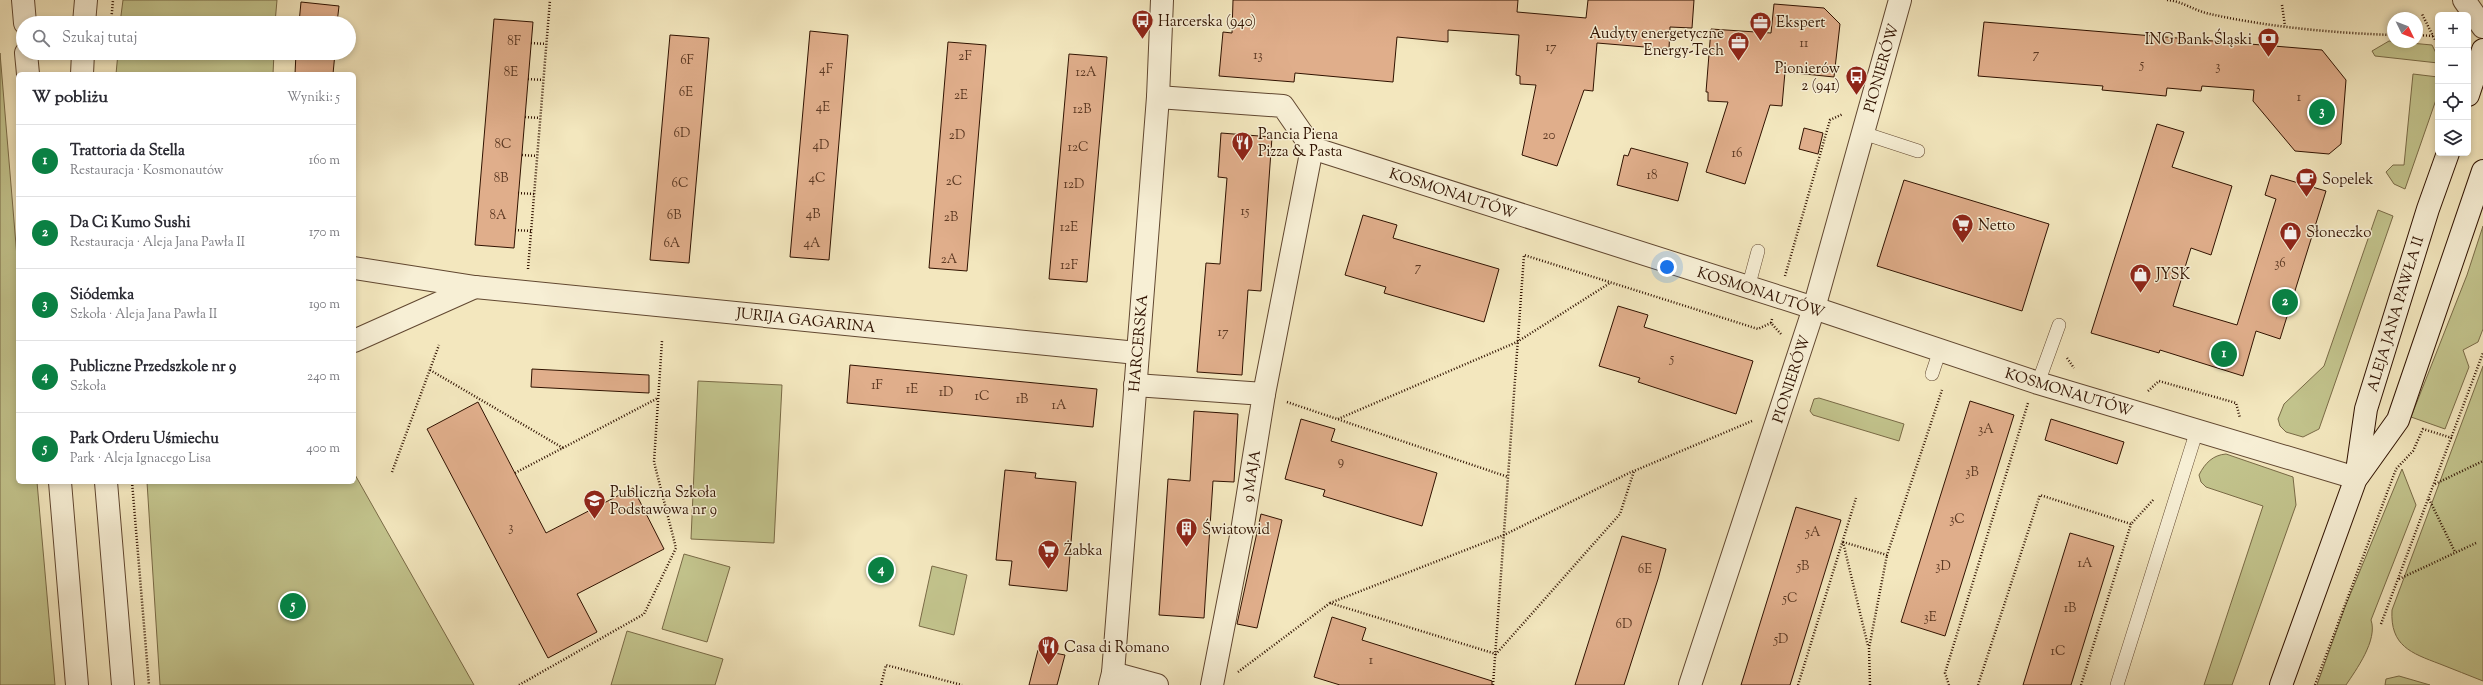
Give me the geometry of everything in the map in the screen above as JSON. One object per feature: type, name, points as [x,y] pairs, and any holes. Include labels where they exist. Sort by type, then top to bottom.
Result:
[{"type":"street","points":[[23,0],[24,16]]},
{"type":"street","points":[[85,16],[86,0]]},
{"type":"street","name":"HARCERSKA","points":[[1112,679],[1158,97],[1162,0]]},
{"type":"street","name":"PIONIERÓW","points":[[1690,685],[1814,308],[1900,0]]},
{"type":"street","points":[[2464,0],[2483,27]]},
{"type":"street","points":[[2471,86],[2483,50]]},
{"type":"street","points":[[27,60],[28,72]]},
{"type":"street","points":[[82,72],[83,60]]},
{"type":"street","points":[[1158,97],[1283,106],[1312,148]]},
{"type":"street","name":"KOSMONAUTÓW","points":[[1312,148],[1814,308],[2038,383],[2356,478]]},
{"type":"street","name":"9 MAJA","points":[[1212,685],[1242,531],[1264,394],[1312,148]]},
{"type":"street","name":"ALEJA JANA PAWŁA II","points":[[2281,685],[2356,478],[2366,409],[2428,209],[2447,156]]},
{"type":"street","name":"ALEJA JANA PAWŁA II","points":[[2356,478],[2398,420],[2483,171]]},
{"type":"street","name":"JURIJA GAGARINA","points":[[356,268],[475,287],[526,293],[1137,353]]},
{"type":"street","points":[[356,340],[475,287]]},
{"type":"street","points":[[1135,385],[1264,394]]},
{"type":"street","points":[[60,484],[78,685]]},
{"type":"street","points":[[106,484],[123,685]]},
{"type":"street","points":[[1112,679],[1157,685]]},
{"type":"lane","points":[[1863,133],[1918,151]]},
{"type":"lane","points":[[1748,288],[1758,251]]},
{"type":"lane","points":[[2038,383],[2059,325]]},
{"type":"lane","points":[[1932,374],[1940,350]]},
{"type":"lane","points":[[2117,685],[2197,430]]},
{"type":"path","points":[[112,16],[113,0]]},
{"type":"path","points":[[526,293],[550,0]]},
{"type":"path","points":[[2166,0],[2176,1],[2209,14],[2285,26],[2344,33],[2387,35]]},
{"type":"path","points":[[2282,5],[2285,26]]},
{"type":"path","points":[[2423,16],[2434,36]]},
{"type":"path","points":[[2423,35],[2434,36]]},
{"type":"path","points":[[531,43],[546,44]]},
{"type":"path","points":[[528,79],[543,80]]},
{"type":"path","points":[[1493,685],[1524,256],[1758,329],[1771,323],[1830,120],[1850,110]]},
{"type":"path","points":[[525,117],[540,118]]},
{"type":"path","points":[[522,154],[537,156]]},
{"type":"path","points":[[518,192],[534,194]]},
{"type":"path","points":[[515,230],[531,231]]},
{"type":"path","points":[[1338,419],[1517,342],[1610,282]]},
{"type":"path","points":[[1771,323],[1780,330],[1782,336]]},
{"type":"path","points":[[519,685],[644,614],[676,548],[654,462],[662,340]]},
{"type":"path","points":[[392,472],[439,345]]},
{"type":"path","points":[[2049,353],[2066,357],[2078,372]]},
{"type":"path","points":[[2381,624],[2483,353]]},
{"type":"path","points":[[2477,368],[2483,366]]},
{"type":"path","points":[[430,370],[563,448]]},
{"type":"path","points":[[2146,393],[2159,381],[2236,403],[2241,422]]},
{"type":"path","points":[[1869,648],[1887,555],[1945,383]]},
{"type":"path","points":[[1264,394],[1508,477]]},
{"type":"path","points":[[515,473],[658,398]]},
{"type":"path","points":[[1949,685],[1945,673],[2029,401],[2021,399]]},
{"type":"path","points":[[1236,674],[1330,603],[1504,535],[1634,471],[1755,420]]},
{"type":"path","points":[[2315,685],[2396,469],[2413,451],[2423,429],[2452,438]]},
{"type":"path","points":[[2434,485],[2483,461]]},
{"type":"path","points":[[1496,654],[1620,514],[1634,471]]},
{"type":"path","points":[[132,484],[149,685]]},
{"type":"path","points":[[2081,685],[2131,524],[2163,490],[2179,489]]},
{"type":"path","points":[[1978,685],[2040,495],[2131,524]]},
{"type":"path","points":[[1798,685],[1856,498]]},
{"type":"path","points":[[2429,498],[2455,552]]},
{"type":"path","points":[[1843,542],[1887,555]]},
{"type":"path","points":[[1843,542],[1869,648],[1870,685]]},
{"type":"path","points":[[2398,579],[2476,543]]},
{"type":"path","points":[[1330,603],[1496,654]]},
{"type":"path","points":[[881,685],[886,665],[962,685]]},
{"type":"green space","points":[[123,0],[277,0],[276,16],[121,16]]},
{"type":"green space","points":[[2387,42],[2387,48],[2423,48],[2423,44],[2432,45],[2435,51],[2435,63],[2375,56],[2372,51]]},
{"type":"green space","points":[[0,53],[16,245],[16,484],[37,484],[55,685],[0,685]]},
{"type":"green space","points":[[117,60],[274,60],[273,72],[116,72]]},
{"type":"green space","points":[[2413,74],[2435,77],[2435,103],[2405,189],[2394,184],[2386,172],[2393,165],[2404,165]]},
{"type":"green space","points":[[2378,210],[2393,216],[2319,429],[2303,437],[2286,432],[2280,426],[2278,419],[2284,404],[2324,366]]},
{"type":"green space","points":[[2483,226],[2483,329],[2478,342],[2463,350],[2469,367],[2445,429],[2411,417],[2467,275]]},
{"type":"green space","points":[[2483,366],[2483,681],[2420,656],[2404,646],[2395,632],[2392,622],[2392,610]]},
{"type":"green space","points":[[698,381],[782,385],[774,543],[691,539]]},
{"type":"green space","points":[[1819,398],[1904,424],[1899,441],[1813,415],[1810,411],[1814,399]]},
{"type":"green space","points":[[2226,454],[2293,477],[2296,505],[2232,685],[2204,685],[2263,506],[2206,487],[2201,482],[2199,475],[2207,463],[2217,456]]},
{"type":"green space","points":[[2402,469],[2416,505],[2371,620],[2372,628],[2369,645],[2346,685],[2317,685],[2345,607]]},
{"type":"green space","points":[[356,477],[474,685],[160,685],[147,484],[356,484]]},
{"type":"green space","points":[[684,554],[730,567],[707,642],[662,629]]},
{"type":"green space","points":[[932,566],[967,575],[954,635],[919,626]]},
{"type":"green space","points":[[627,631],[723,659],[715,685],[611,685]]},
{"type":"green space","points":[[2399,676],[2430,685],[2385,685],[2386,679]]},
{"type":"building","points":[[1233,0],[1518,0],[1517,12],[1586,18],[1588,0],[1694,0],[1692,28],[1670,27],[1669,49],[1597,43],[1593,91],[1584,90],[1557,166],[1522,155],[1536,85],[1520,84],[1520,76],[1516,75],[1519,35],[1448,30],[1448,42],[1397,37],[1393,82],[1295,73],[1294,82],[1219,76],[1223,32],[1232,33]]},
{"type":"building","points":[[301,2],[339,6],[338,16],[300,16]]},
{"type":"building","points":[[1774,4],[1824,8],[1840,24],[1834,77],[1785,72],[1782,106],[1770,105],[1745,184],[1706,172],[1728,102],[1708,101],[1708,92],[1706,92],[1711,29],[1771,33]]},
{"type":"building","points":[[494,19],[533,22],[514,248],[475,245]]},
{"type":"building","points":[[1984,22],[2322,50],[2346,80],[2341,144],[2329,154],[2295,151],[2253,101],[2254,90],[2202,86],[2201,91],[2167,88],[2166,96],[2102,90],[2103,86],[1978,76]]},
{"type":"building","points":[[810,31],[848,35],[829,260],[790,257]]},
{"type":"building","points":[[670,35],[709,38],[689,263],[650,260]]},
{"type":"building","points":[[948,42],[986,45],[967,271],[929,268]]},
{"type":"building","points":[[1069,54],[1107,57],[1087,282],[1049,279]]},
{"type":"building","points":[[296,60],[334,60],[333,72],[295,72]]},
{"type":"building","points":[[2157,124],[2184,132],[2172,167],[2232,186],[2211,255],[2191,248],[2173,306],[2237,325],[2276,199],[2265,195],[2271,175],[2326,191],[2280,339],[2256,331],[2243,376],[2160,350],[2159,353],[2091,333]]},
{"type":"building","points":[[1804,128],[1823,133],[1818,154],[1799,149]]},
{"type":"building","points":[[1221,133],[1272,137],[1261,291],[1248,290],[1242,375],[1197,372],[1206,263],[1220,264],[1227,178],[1218,177]]},
{"type":"building","points":[[1631,148],[1688,163],[1678,201],[1617,185],[1624,155],[1628,156]]},
{"type":"building","name":"Netto","points":[[1904,180],[2049,224],[2022,311],[1877,266]]},
{"type":"building","points":[[1363,215],[1397,225],[1393,238],[1499,269],[1484,322],[1384,293],[1386,287],[1345,275]]},
{"type":"building","points":[[1618,306],[1648,315],[1644,327],[1753,361],[1736,414],[1638,382],[1640,378],[1599,366]]},
{"type":"building","points":[[850,365],[1097,389],[1093,427],[847,403]]},
{"type":"building","points":[[532,369],[649,375],[649,393],[531,387]]},
{"type":"building","points":[[1970,401],[2014,415],[1945,636],[1901,622]]},
{"type":"building","points":[[478,402],[546,533],[633,488],[664,549],[577,594],[597,632],[548,658],[427,429]]},
{"type":"building","name":"Światowid","points":[[1194,411],[1238,414],[1234,482],[1213,481],[1204,618],[1159,615],[1168,479],[1190,481]]},
{"type":"building","points":[[1301,419],[1335,429],[1331,441],[1437,473],[1422,526],[1323,496],[1325,490],[1285,479]]},
{"type":"building","points":[[2051,419],[2124,442],[2117,464],[2045,440]]},
{"type":"building","points":[[1005,470],[1036,473],[1035,478],[1076,482],[1067,591],[1009,585],[1012,561],[996,560]]},
{"type":"building","points":[[1796,507],[1841,520],[1790,685],[1741,685]]},
{"type":"building","points":[[1261,514],[1282,520],[1257,628],[1237,624]]},
{"type":"building","points":[[2070,533],[2114,546],[2071,685],[2023,685]]},
{"type":"building","points":[[1622,536],[1666,549],[1658,579],[1624,685],[1575,685]]},
{"type":"building","points":[[1332,617],[1366,628],[1362,640],[1492,681],[1492,685],[1340,685],[1314,677]]},
{"type":"building","points":[[1038,650],[1065,655],[1057,685],[1029,685]]},
{"type":"place","name":"Harcerska (940)","points":[[1142,40]]},
{"type":"place","name":"Ekspert","points":[[1761,42]]},
{"type":"place","name":"ING Bank Śląski","points":[[2268,58]]},
{"type":"place","name":"Audyty energetyczne Energy-Tech","points":[[1739,62]]},
{"type":"place","name":"Pionierów 2 (941)","points":[[1856,96]]},
{"type":"place","name":"Siódemka","points":[[2322,112]]},
{"type":"place","name":"Pancia Piena Pizza & Pasta","points":[[1243,162]]},
{"type":"place","name":"Sopelek","points":[[2307,198]]},
{"type":"place","name":"Netto","points":[[1963,244]]},
{"type":"place","name":"Słoneczko","points":[[2290,252]]},
{"type":"place","name":"JYSK","points":[[2140,294]]},
{"type":"place","name":"Da Ci Kumo Sushi","points":[[2285,302]]},
{"type":"place","name":"Trattoria da Stella","points":[[2224,354]]},
{"type":"place","name":"Publiczna Szkoła Podstawowa nr 9","points":[[594,520]]},
{"type":"place","name":"Światowid","points":[[1186,548]]},
{"type":"place","name":"Publiczne Przedszkole nr 9","points":[[881,570]]},
{"type":"place","name":"Żabka","points":[[1048,570]]},
{"type":"place","name":"Park Orderu Uśmiechu","points":[[293,606]]},
{"type":"place","name":"Casa di Romano","points":[[1048,666]]}]
